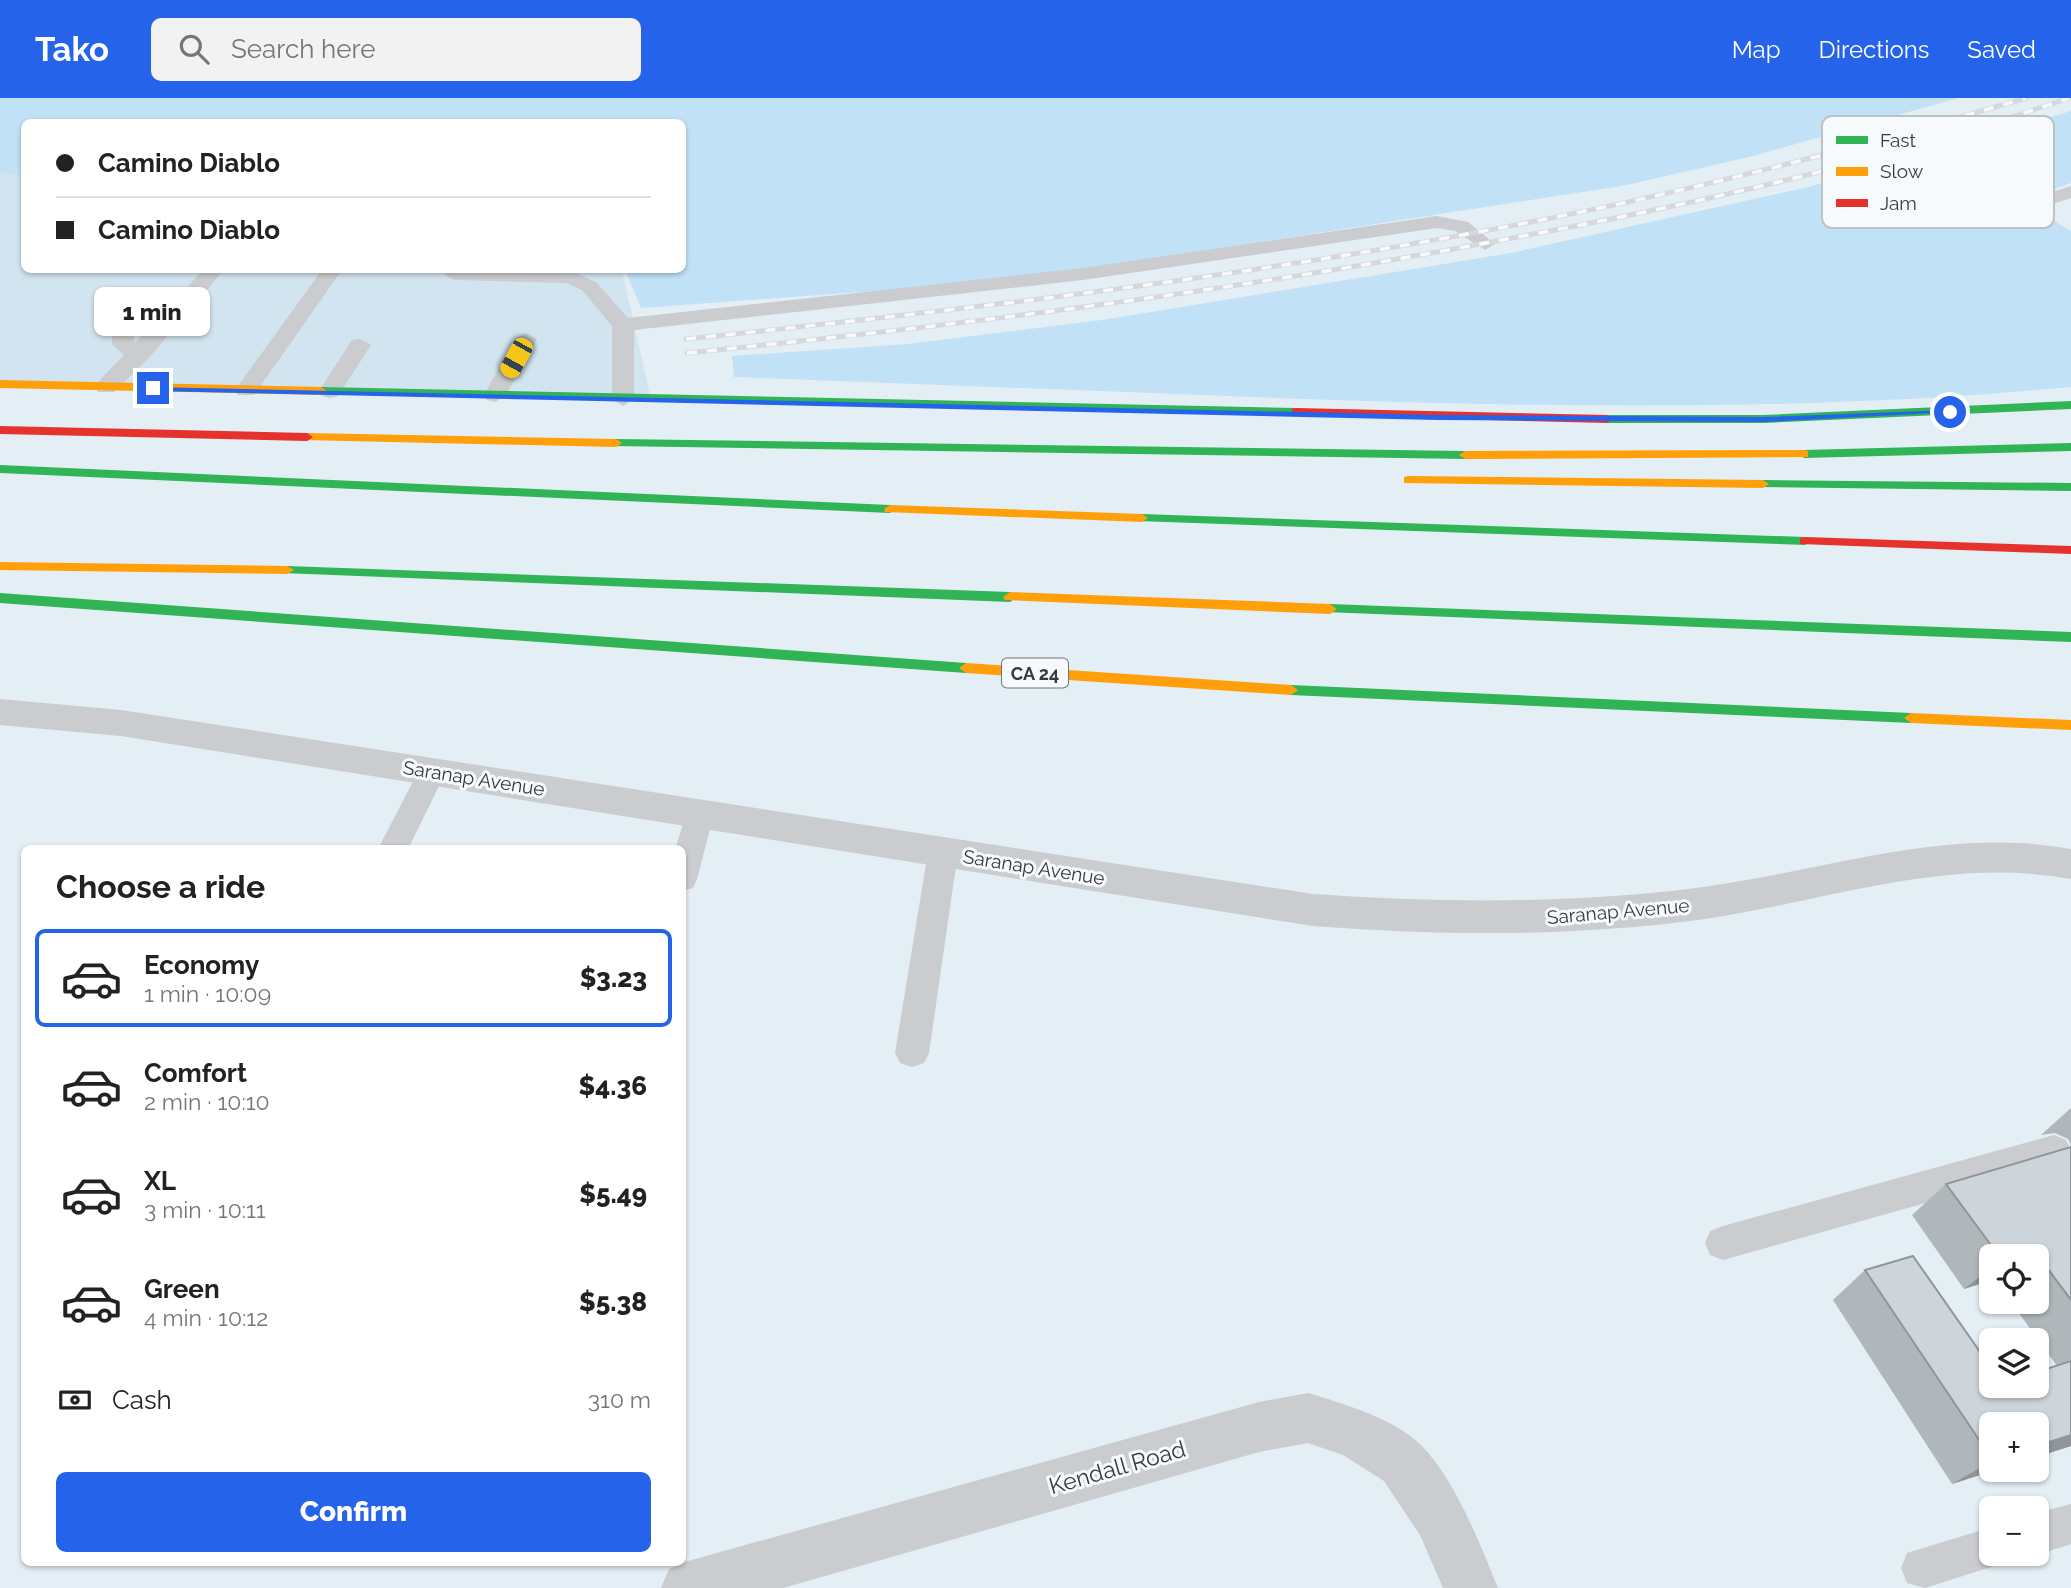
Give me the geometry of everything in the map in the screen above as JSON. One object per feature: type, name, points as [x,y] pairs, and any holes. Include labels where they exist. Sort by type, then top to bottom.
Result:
[{"type":"main road","points":[[0,384],[1600,419],[1777,419],[2071,405]]},
{"type":"main road","points":[[0,430],[679,445],[1257,453],[1734,456],[2071,447]]},
{"type":"main road","points":[[49,470],[186,460]]},
{"type":"main road","points":[[0,469],[719,503],[2071,550]]},
{"type":"main road","points":[[1392,480],[2071,487]]},
{"type":"main road","points":[[0,565],[328,571],[2071,637]]},
{"type":"main road","name":"CA 24","points":[[0,598],[1248,688],[2071,725]]},
{"type":"street","name":"Saranap Avenue","points":[[0,712],[121,723],[1313,910],[1409,918],[1570,919],[1710,902],[1938,859],[2003,856],[2071,864]]},
{"type":"street","name":"Kendall Road","points":[[688,1588],[1259,1427],[1308,1418],[1356,1434],[1402,1463],[1439,1516],[1471,1588]]},
{"type":"lane","points":[[2054,198],[2071,192]]},
{"type":"lane","points":[[623,325],[1083,274],[1437,222],[1461,226],[1474,233],[1485,244]]},
{"type":"lane","points":[[106,387],[139,355],[211,273]]},
{"type":"lane","points":[[246,390],[330,273]]},
{"type":"lane","points":[[454,274],[569,277],[589,286],[623,325],[624,399]]},
{"type":"lane","points":[[123,325],[123,344],[139,355]]},
{"type":"lane","points":[[495,396],[526,339]]},
{"type":"lane","points":[[330,391],[360,345]]},
{"type":"lane","points":[[395,845],[432,772]]},
{"type":"lane","points":[[686,864],[699,814]]},
{"type":"lane","points":[[912,1053],[943,852]]},
{"type":"lane","points":[[1723,1243],[2054,1151]]},
{"type":"lane","points":[[2049,1530],[2071,1524]]},
{"type":"lane","points":[[1922,1568],[1979,1552]]},
{"type":"shaded area","points":[[0,98],[1958,98],[1894,116],[1822,116],[1822,136],[1753,156],[1622,186],[1071,271],[887,290],[641,308],[626,273],[686,273],[686,119],[21,119],[21,176],[0,172]]},
{"type":"shaded area","points":[[2071,111],[2071,183],[2054,189],[2054,116]]},
{"type":"shaded area","points":[[0,172],[21,176],[21,273],[623,273],[651,400],[0,384]]},
{"type":"shaded area","points":[[1822,183],[1822,228],[2054,228],[2054,221],[2071,231],[2071,387],[1867,401],[1662,406],[1354,401],[734,377],[732,356],[908,344],[1102,320],[1511,253]]},
{"type":"building","points":[[2071,1147],[2071,1300],[2049,1270],[2049,1244],[1990,1244],[1946,1184]]},
{"type":"building","points":[[1913,1256],[1979,1350],[1979,1398],[2049,1398],[2049,1368],[2071,1361],[2071,1435],[2049,1442],[2049,1412],[1979,1412],[1979,1440],[1865,1270]]},
{"type":"railway","points":[[1962,116],[2026,98]]},
{"type":"railway","points":[[2015,116],[2069,98]]},
{"type":"railway","points":[[686,339],[1115,289],[1328,258],[1541,220],[1724,180],[1822,155]]},
{"type":"railway","points":[[687,353],[893,331],[1303,275],[1649,211],[1822,171]]},
{"type":"traffic: fast","points":[[321,391],[1296,412]]},
{"type":"traffic: fast","points":[[1607,419],[1764,419],[2071,405]]},
{"type":"traffic: fast","points":[[616,443],[1465,455]]},
{"type":"traffic: fast","points":[[1804,454],[2071,447]]},
{"type":"traffic: fast","points":[[0,469],[890,509]]},
{"type":"traffic: fast","points":[[1763,484],[2071,487]]},
{"type":"traffic: fast","points":[[1142,518],[1805,541]]},
{"type":"traffic: fast","points":[[287,570],[1010,597]]},
{"type":"traffic: fast","points":[[0,598],[966,668]]},
{"type":"traffic: fast","points":[[1330,609],[2071,637]]},
{"type":"traffic: fast","points":[[1291,690],[1911,718]]},
{"type":"traffic: slow","points":[[0,384],[321,391]]},
{"type":"traffic: slow","points":[[307,437],[616,443]]},
{"type":"traffic: slow","points":[[1465,455],[1804,454]]},
{"type":"traffic: slow","points":[[1408,480],[1763,484]]},
{"type":"traffic: slow","points":[[890,509],[1142,518]]},
{"type":"traffic: slow","points":[[0,566],[287,570]]},
{"type":"traffic: slow","points":[[1010,597],[1330,609]]},
{"type":"traffic: slow","points":[[966,668],[1291,690]]},
{"type":"traffic: slow","points":[[1911,718],[2071,725]]},
{"type":"traffic: jam","points":[[1296,412],[1607,419]]},
{"type":"traffic: jam","points":[[0,430],[307,437]]},
{"type":"traffic: jam","points":[[1805,541],[2071,550]]},
{"type":"route","points":[[153,388],[1438,417],[1764,419],[1950,412]]}]
